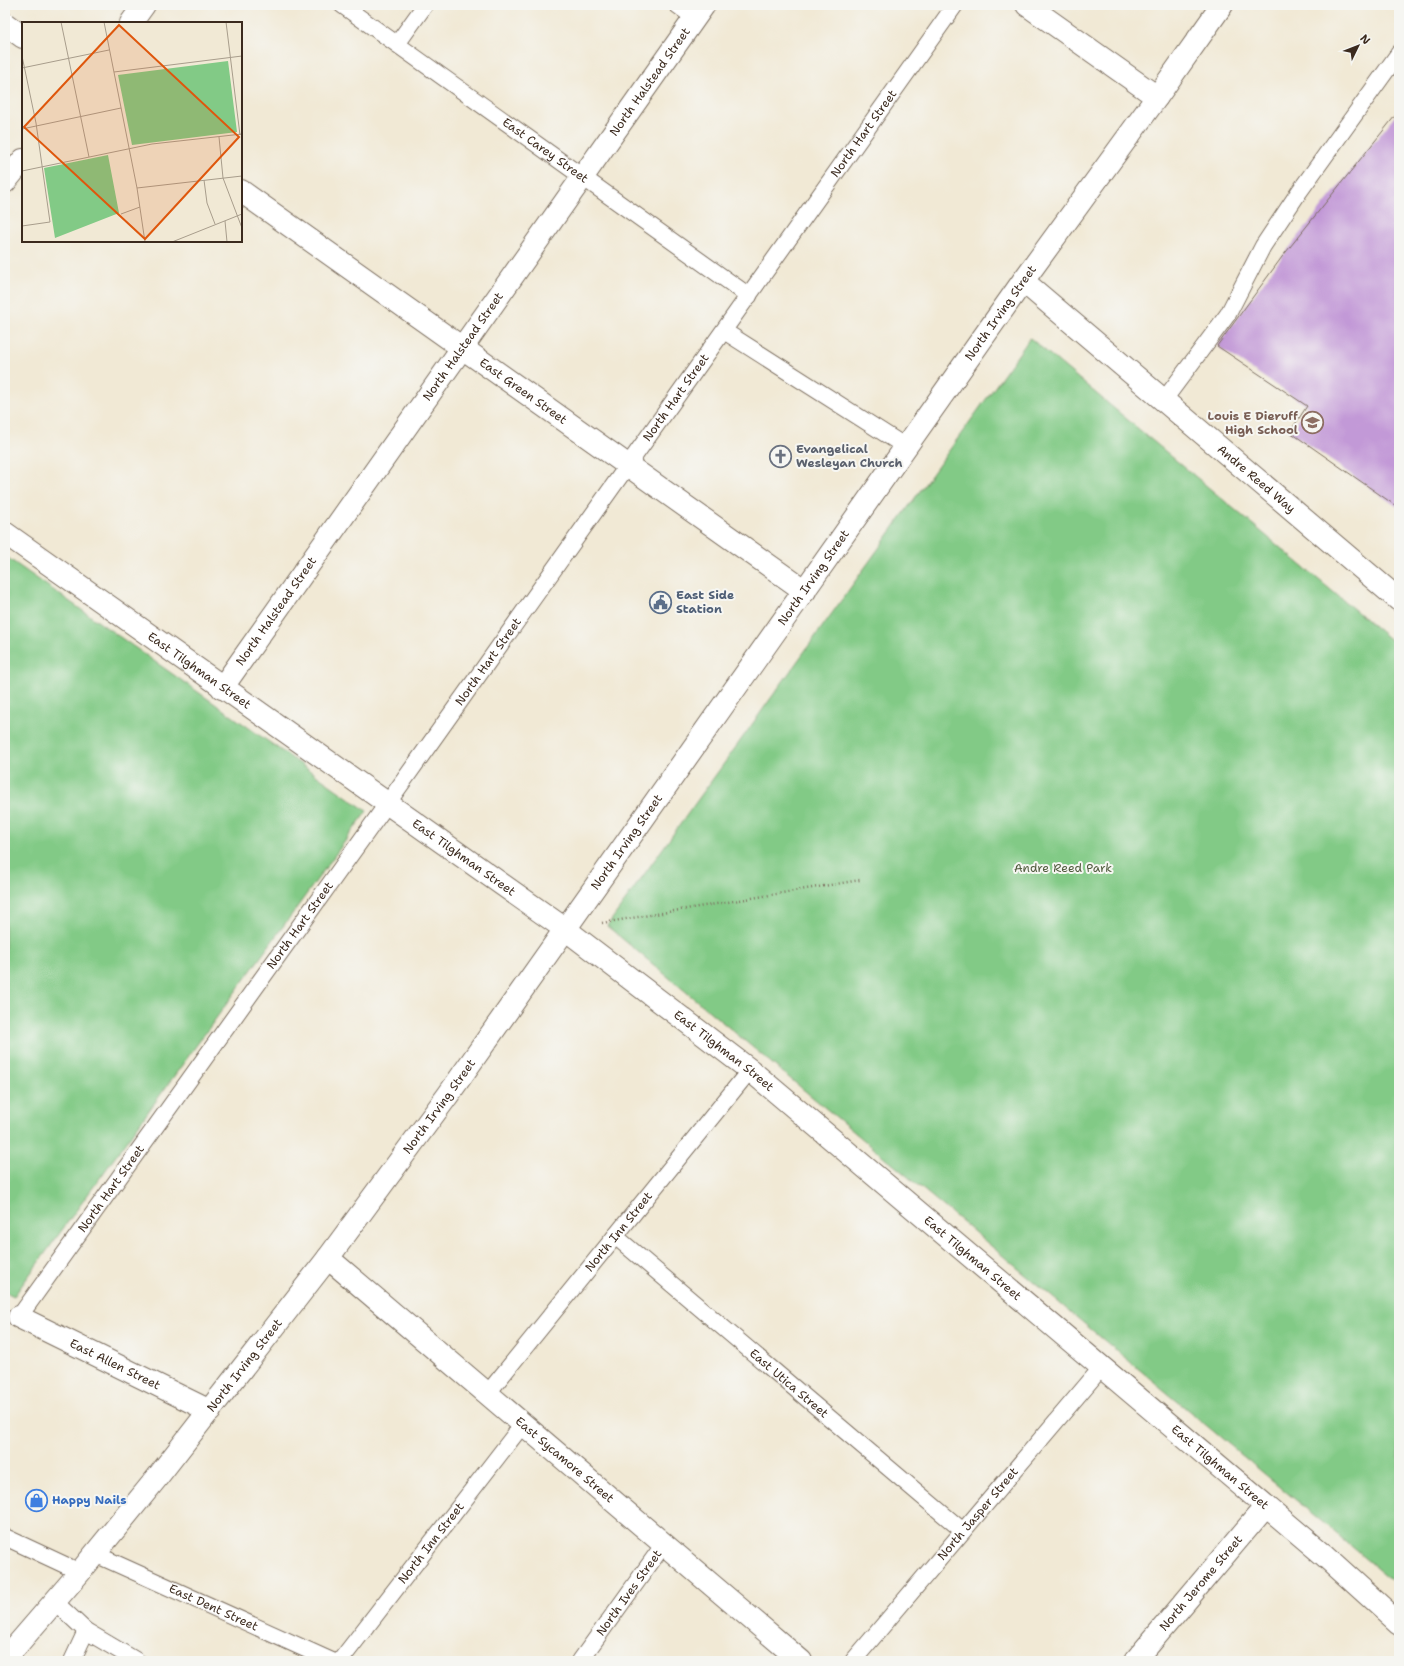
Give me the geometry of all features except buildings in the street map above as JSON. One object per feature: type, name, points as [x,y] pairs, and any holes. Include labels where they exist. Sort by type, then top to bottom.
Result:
[{"type":"street","points":[[132,22],[144,5]]},
{"type":"street","points":[[1027,5],[1157,97]]},
{"type":"street","name":"North Irving Street","points":[[5,1659],[95,1554],[210,1411],[328,1258],[448,1095],[1023,281],[1222,5]]},
{"type":"street","name":"North Halstead Street","points":[[222,688],[700,11]]},
{"type":"street","points":[[5,24],[22,36]]},
{"type":"street","points":[[5,182],[22,161]]},
{"type":"street","name":"East Green Street","points":[[242,193],[805,590]]},
{"type":"street","name":"Andre Reed Way","points":[[1023,281],[1399,600]]},
{"type":"street","name":"East Tilghman Street","points":[[5,533],[564,929],[750,1070],[1324,1555],[1399,1623]]},
{"type":"street","name":"East Sycamore Street","points":[[328,1258],[801,1661]]},
{"type":"street","name":"East Allen Street","points":[[19,1317],[210,1411]]},
{"type":"street","name":"North Jerome Street","points":[[1135,1661],[1266,1506]]},
{"type":"lane","name":"East Carey Street","points":[[342,5],[749,296]]},
{"type":"lane","points":[[397,44],[425,5]]},
{"type":"lane","points":[[677,5],[700,11]]},
{"type":"lane","name":"North Hart Street","points":[[19,1317],[387,804],[955,5]]},
{"type":"lane","points":[[1164,400],[1228,314],[1263,246],[1299,192],[1399,54]]},
{"type":"lane","points":[[724,331],[906,447]]},
{"type":"lane","name":"North Inn Street","points":[[487,1394],[750,1070]]},
{"type":"lane","name":"East Utica Street","points":[[615,1236],[963,1531]]},
{"type":"lane","name":"North Jasper Street","points":[[853,1661],[1102,1367]]},
{"type":"lane","name":"North Inn Street","points":[[340,1661],[523,1424]]},
{"type":"lane","points":[[5,1537],[80,1572]]},
{"type":"lane","name":"North Ives Street","points":[[580,1661],[664,1544]]},
{"type":"lane","name":"East Dent Street","points":[[95,1554],[332,1661]]},
{"type":"lane","points":[[54,1601],[86,1631],[127,1659]]},
{"type":"lane","points":[[72,1661],[86,1631]]},
{"type":"path","points":[[564,929],[860,880]]},
{"type":"green space","name":"Andre Reed Park","points":[[1030,338],[1399,647],[1399,1586],[607,926]]},
{"type":"green space","points":[[5,556],[367,811],[14,1296],[5,1292]]},
{"type":"place","name":"Louis E Dieruff High School","points":[[1313,423]]},
{"type":"place","name":"Evangelical Wesleyan Church","points":[[780,456]]},
{"type":"place","name":"East Side Station","points":[[661,602]]},
{"type":"place","name":"Happy Nails","points":[[37,1500]]}]
